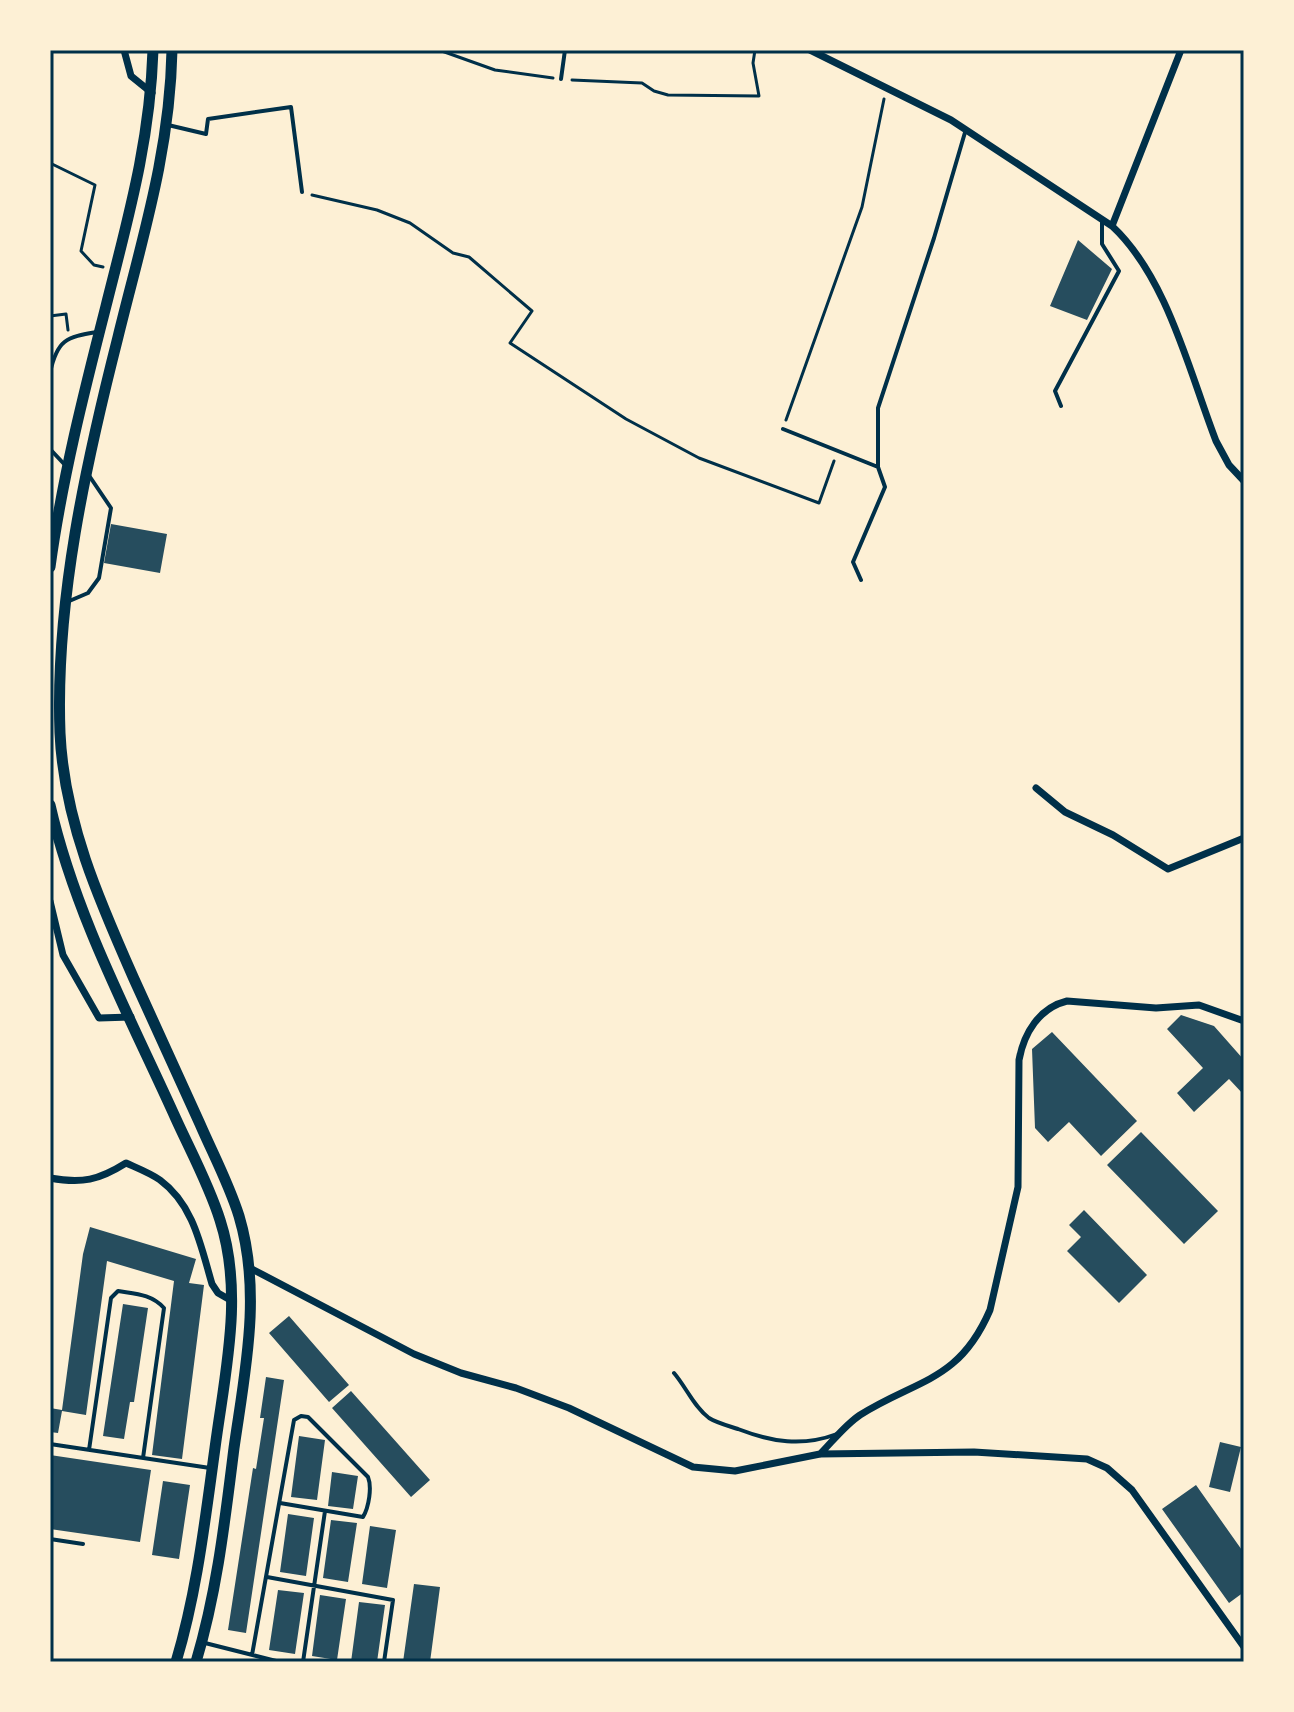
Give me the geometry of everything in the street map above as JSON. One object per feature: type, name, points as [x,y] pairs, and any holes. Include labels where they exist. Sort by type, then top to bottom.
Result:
[{"type":"main road","points":[[50,567],[99,331],[141,165],[152,93],[153,50]]},
{"type":"main road","points":[[172,50],[168,125],[160,169],[104,391],[65,603],[60,669],[60,738],[75,829],[100,902],[231,1194],[250,1268],[252,1301],[248,1345],[221,1548],[196,1662]]},
{"type":"main road","points":[[50,805],[72,885],[213,1202],[229,1260],[232,1301],[212,1469],[191,1605],[176,1662]]},
{"type":"street","points":[[124,50],[131,76],[152,93]]},
{"type":"street","points":[[810,50],[925,104],[1112,226],[1135,249],[1153,278],[1216,441],[1229,465],[1244,481]]},
{"type":"street","points":[[1112,226],[1181,50]]},
{"type":"street","points":[[1036,788],[1065,812],[1113,835],[1168,869],[1244,838]]},
{"type":"street","points":[[50,901],[63,955],[99,1018],[131,1017]]},
{"type":"street","points":[[820,1454],[858,1416],[940,1375],[972,1344],[982,1328],[990,1310],[1018,1187],[1019,1060],[1023,1041],[1038,1018],[1058,1003],[1067,1001],[1156,1008],[1199,1005],[1244,1021]]},
{"type":"street","points":[[50,1178],[84,1181],[103,1177],[126,1163],[159,1180],[178,1198],[191,1218],[212,1284],[218,1293],[232,1301]]},
{"type":"street","points":[[250,1268],[414,1354],[461,1373],[516,1388],[569,1408],[693,1467],[735,1471],[820,1454],[974,1452],[1076,1457],[1097,1463],[1116,1474],[1132,1490],[1244,1647]]},
{"type":"lane","points":[[561,79],[565,50]]},
{"type":"lane","points":[[168,125],[206,134],[208,119],[291,107],[302,192]]},
{"type":"lane","points":[[861,580],[853,562],[885,487],[878,467],[878,408],[966,129]]},
{"type":"lane","points":[[1061,406],[1055,391],[1119,271],[1102,244],[1102,219]]},
{"type":"lane","points":[[50,373],[54,353],[68,337],[99,331]]},
{"type":"lane","points":[[783,429],[878,467]]},
{"type":"lane","points":[[50,449],[69,470]]},
{"type":"lane","points":[[65,603],[88,593],[99,578],[111,508],[88,474]]},
{"type":"lane","points":[[89,1450],[111,1298],[118,1291],[147,1295],[164,1308],[143,1458]]},
{"type":"lane","points":[[674,1373],[697,1407],[711,1419],[764,1439],[813,1441],[843,1431]]},
{"type":"lane","points":[[252,1655],[294,1420],[301,1416],[308,1417],[370,1482],[363,1517],[280,1503]]},
{"type":"lane","points":[[50,1444],[212,1469]]},
{"type":"lane","points":[[303,1662],[325,1511]]},
{"type":"lane","points":[[50,1539],[83,1544]]},
{"type":"lane","points":[[267,1577],[393,1600],[384,1662]]},
{"type":"lane","points":[[202,1643],[280,1662]]},
{"type":"path","points":[[439,50],[495,70],[561,79],[642,83],[668,95],[759,96],[753,63],[755,50]]},
{"type":"path","points":[[783,429],[862,207],[877,123],[887,88]]},
{"type":"path","points":[[50,163],[95,185],[81,251],[94,265],[115,270]]},
{"type":"path","points":[[302,192],[396,217],[453,253],[469,257],[532,311],[510,343],[626,419],[699,458],[819,503],[838,450]]},
{"type":"path","points":[[50,316],[66,314],[68,337]]},
{"type":"building","points":[[1078,240],[1112,269],[1087,320],[1050,306]]},
{"type":"building","points":[[111,524],[167,534],[160,573],[104,563]]},
{"type":"building","points":[[1181,1015],[1214,1026],[1244,1060],[1244,1095],[1229,1079],[1194,1112],[1177,1093],[1203,1068],[1167,1029]]},
{"type":"building","points":[[1052,1032],[1137,1121],[1101,1156],[1069,1122],[1048,1142],[1035,1128],[1032,1049]]},
{"type":"building","points":[[1141,1132],[1218,1211],[1184,1244],[1107,1165]]},
{"type":"building","points":[[1084,1210],[1147,1275],[1119,1303],[1067,1251],[1081,1237],[1069,1225]]},
{"type":"building","points":[[90,1227],[196,1259],[189,1283],[204,1285],[182,1459],[152,1455],[174,1281],[107,1261],[86,1415],[62,1411],[58,1433],[50,1432],[50,1408],[62,1410],[83,1254]]},
{"type":"building","points":[[123,1304],[148,1308],[134,1402],[130,1402],[124,1439],[103,1436]]},
{"type":"building","points":[[289,1316],[349,1385],[329,1402],[269,1333]]},
{"type":"building","points":[[266,1377],[284,1380],[246,1633],[228,1630],[253,1468],[256,1469],[264,1418],[260,1418]]},
{"type":"building","points":[[351,1391],[430,1480],[411,1497],[332,1408]]},
{"type":"building","points":[[299,1436],[325,1440],[317,1500],[291,1497]]},
{"type":"building","points":[[1220,1442],[1241,1447],[1230,1492],[1209,1487]]},
{"type":"building","points":[[50,1455],[151,1470],[140,1542],[50,1529]]},
{"type":"building","points":[[332,1472],[358,1476],[353,1509],[328,1506]]},
{"type":"building","points":[[163,1481],[190,1485],[179,1559],[152,1555]]},
{"type":"building","points":[[1196,1485],[1244,1553],[1244,1592],[1229,1603],[1162,1509]]},
{"type":"building","points":[[288,1514],[314,1518],[306,1576],[280,1572]]},
{"type":"building","points":[[331,1520],[357,1523],[348,1582],[323,1578]]},
{"type":"building","points":[[370,1526],[396,1530],[387,1588],[362,1584]]},
{"type":"building","points":[[414,1584],[440,1587],[430,1662],[403,1662]]},
{"type":"building","points":[[278,1590],[304,1593],[295,1654],[269,1650]]},
{"type":"building","points":[[320,1595],[346,1599],[337,1660],[312,1656]]},
{"type":"building","points":[[359,1602],[385,1605],[377,1662],[351,1662]]}]
